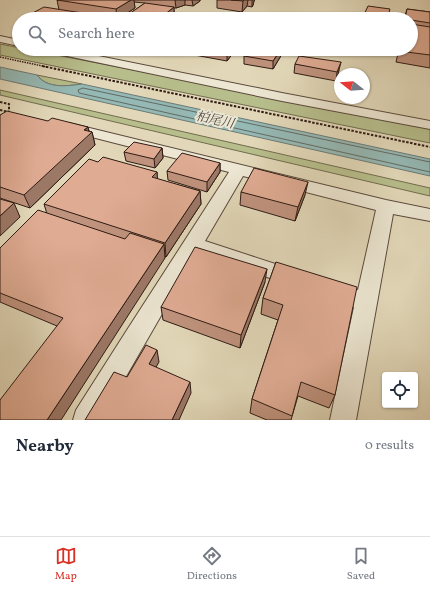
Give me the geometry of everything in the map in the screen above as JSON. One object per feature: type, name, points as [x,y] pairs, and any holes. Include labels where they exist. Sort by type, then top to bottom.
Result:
[{"type":"street","points":[[0,39],[12,42]]},
{"type":"street","points":[[82,56],[282,97],[430,125]]},
{"type":"street","points":[[55,124],[386,206],[430,215]]},
{"type":"street","points":[[86,420],[239,169]]},
{"type":"street","points":[[343,420],[386,206]]},
{"type":"street","points":[[192,244],[366,302]]},
{"type":"path","points":[[0,57],[430,147]]},
{"type":"path","points":[[0,102],[9,104],[9,112],[0,110]]},
{"type":"green space","points":[[0,44],[12,46],[12,56],[61,56],[430,128],[430,143],[0,55]]},
{"type":"green space","points":[[37,75],[82,84],[64,86],[52,85],[46,83]]},
{"type":"green space","points":[[0,90],[430,188],[430,196],[0,95]]},
{"type":"water","name":"柏尾川","points":[[0,67],[37,75],[46,83],[52,85],[64,86],[82,84],[430,159],[430,176],[0,79]]},
{"type":"building","points":[[57,0],[131,0],[116,9]]},
{"type":"building","points":[[145,3],[174,7],[168,12],[132,12]]},
{"type":"building","points":[[368,6],[390,9],[389,12],[365,12]]},
{"type":"building","points":[[44,7],[76,12],[35,12]]},
{"type":"building","points":[[407,9],[430,12],[430,23],[418,21],[418,12],[406,12]]},
{"type":"building","points":[[418,25],[430,27],[430,55],[418,53]]},
{"type":"building","points":[[244,56],[276,56],[273,61]]},
{"type":"building","points":[[299,56],[341,62],[339,68],[334,68],[334,71],[295,64]]},
{"type":"building","points":[[7,111],[48,121],[52,118],[88,127],[84,130],[92,132],[24,195],[0,187],[0,115]]},
{"type":"building","points":[[134,142],[162,148],[154,159],[124,152]]},
{"type":"building","points":[[182,153],[220,163],[207,182],[167,171]]},
{"type":"building","points":[[103,157],[157,172],[152,177],[200,191],[165,243],[44,204],[89,159],[98,162]]},
{"type":"building","points":[[254,168],[308,182],[298,207],[241,192]]},
{"type":"building","points":[[0,199],[14,203],[0,216]]},
{"type":"building","points":[[38,210],[125,239],[130,233],[164,244],[47,420],[0,420],[0,400],[63,318],[0,293],[0,248]]},
{"type":"building","points":[[195,247],[267,269],[241,335],[161,307]]},
{"type":"building","points":[[276,262],[357,287],[335,395],[301,382],[292,416],[252,399],[283,305],[263,298]]},
{"type":"building","points":[[146,345],[157,350],[149,364],[190,382],[172,420],[85,420],[114,372],[127,377]]}]
